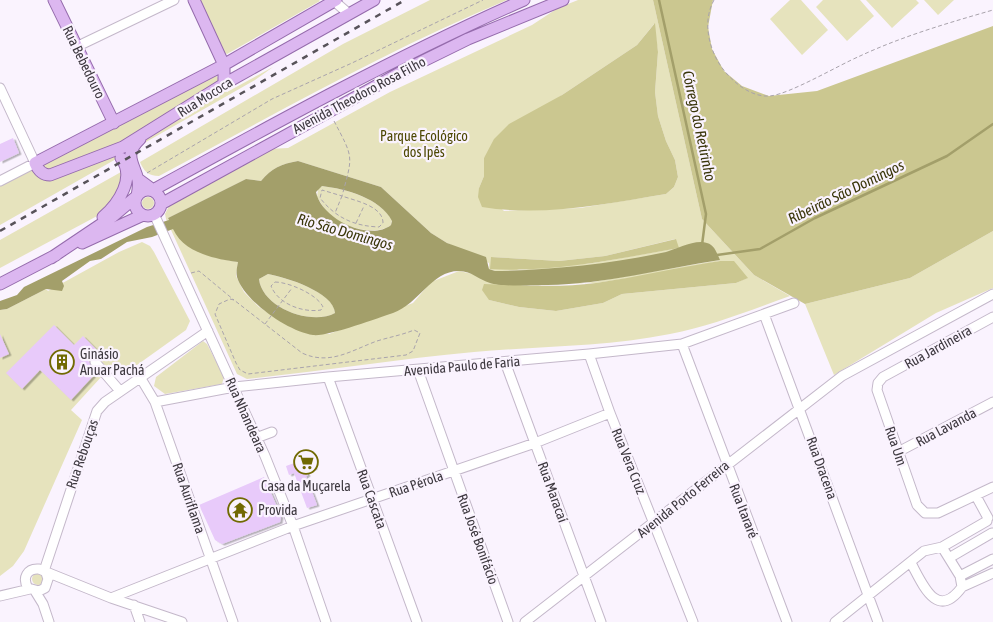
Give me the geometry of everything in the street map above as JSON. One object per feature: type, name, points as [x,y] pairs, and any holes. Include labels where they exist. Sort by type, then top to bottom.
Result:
[{"type":"main road","name":"Rua Bebedouro","points":[[54,0],[114,123]]},
{"type":"main road","points":[[194,0],[224,65],[224,84]]},
{"type":"main road","name":"Rua Mococa","points":[[334,0],[224,65],[35,163],[42,173],[50,175],[98,158],[144,135],[224,84],[374,0]]},
{"type":"main road","points":[[522,1],[527,14]]},
{"type":"main road","name":"Avenida Theodoro Rosa Filho","points":[[153,190],[286,118],[478,20],[522,1]]},
{"type":"main road","name":"Avenida Theodoro Rosa Filho","points":[[161,204],[329,111],[468,39],[558,1]]},
{"type":"main road","points":[[322,100],[329,111]]},
{"type":"main road","points":[[286,118],[293,131]]},
{"type":"main road","points":[[85,234],[106,214],[126,184],[128,172],[126,160],[134,146],[144,135]]},
{"type":"main road","points":[[0,284],[51,258],[151,217],[161,204],[158,193],[153,190],[126,160],[107,155],[98,158]]},
{"type":"main road","points":[[141,177],[136,208],[151,217]]},
{"type":"main road","points":[[51,258],[112,217],[137,196],[147,190],[153,190]]},
{"type":"street","points":[[76,47],[174,0]]},
{"type":"street","points":[[334,0],[349,14]]},
{"type":"street","points":[[0,88],[35,163]]},
{"type":"street","name":"Rua Mococa","points":[[0,181],[35,163]]},
{"type":"street","name":"Rua Nhandeara","points":[[151,217],[183,277],[256,438],[293,526],[326,622]]},
{"type":"street","name":"Avenida Porto Ferreira","points":[[525,622],[842,376],[993,294]]},
{"type":"street","name":"Avenida Paulo de Faria","points":[[155,402],[234,388],[328,377],[682,344],[794,303]]},
{"type":"street","name":"Rua Dracena","points":[[764,314],[878,622]]},
{"type":"street","name":"Rua Jardineira","points":[[883,377],[993,318]]},
{"type":"street","name":"Rua Rebouças","points":[[41,571],[97,411],[105,402],[140,376],[208,331]]},
{"type":"street","name":"Rua Itararé","points":[[682,344],[726,465],[787,622]]},
{"type":"street","name":"Rua Vera Cruz","points":[[589,354],[610,413],[693,622]]},
{"type":"street","points":[[95,362],[120,391]]},
{"type":"street","name":"Rua Maracaí","points":[[504,362],[601,622]]},
{"type":"street","name":"Rua José Bonifácio","points":[[418,370],[508,622]]},
{"type":"street","name":"Rua Auriflama","points":[[140,376],[155,402],[233,622]]},
{"type":"street","name":"Rua Cascata","points":[[328,377],[417,622]]},
{"type":"street","name":"Rua Um","points":[[883,377],[878,383],[877,390],[917,505],[925,513],[938,513],[976,496]]},
{"type":"street","name":"Rua Lavanda","points":[[898,452],[993,402]]},
{"type":"street","name":"Rua Pérola","points":[[111,598],[293,526],[535,443],[610,413]]},
{"type":"street","points":[[256,438],[272,432]]},
{"type":"street","points":[[949,558],[993,534],[990,517],[976,496],[993,487]]},
{"type":"street","points":[[835,622],[924,551],[942,547],[990,517]]},
{"type":"street","points":[[942,547],[960,576],[962,588]]},
{"type":"street","points":[[960,576],[993,559]]},
{"type":"street","points":[[910,563],[931,598],[941,602],[955,598],[962,588],[993,573]]},
{"type":"street","points":[[36,587],[41,571]]},
{"type":"street","points":[[49,622],[36,587],[26,575],[41,571],[111,598],[182,622]]},
{"type":"street","points":[[5,595],[66,580]]},
{"type":"street","points":[[134,605],[140,622]]},
{"type":"path","points":[[141,177],[272,99],[352,64],[483,0]]},
{"type":"path","points":[[714,0],[708,18],[708,27],[709,39],[717,60],[731,79],[752,92],[769,96],[871,51],[993,10]]},
{"type":"path","points":[[329,111],[352,158],[342,196],[335,213]]},
{"type":"path","points":[[322,190],[331,191],[365,205],[378,210],[383,217],[383,224],[379,227],[346,221],[320,198],[320,193],[322,190]]},
{"type":"path","points":[[356,224],[365,205]]},
{"type":"path","points":[[183,277],[199,271],[302,354],[320,359],[343,355],[414,330],[420,333],[412,351],[406,355],[248,374],[240,370],[236,363],[215,314],[218,304],[230,299],[234,300]]},
{"type":"path","points":[[278,282],[293,287],[320,301],[323,307],[320,310],[311,310],[293,306],[283,300],[274,292],[273,283],[278,282]]},
{"type":"path","points":[[265,324],[293,287]]},
{"type":"green space","points":[[200,0],[320,1],[227,54],[222,52]]},
{"type":"green space","points":[[430,0],[507,0],[462,19],[374,62],[159,176],[149,174],[143,168],[140,162],[343,44]]},
{"type":"green space","name":"Parque Ecológico dos Ipês","points":[[578,0],[653,0],[702,219],[754,275],[790,296],[701,327],[646,338],[597,344],[446,355],[247,379],[237,374],[166,219],[165,214],[170,204],[268,149],[288,148],[390,92],[532,25],[558,8]],"holes":[[[654,24],[658,52],[655,92],[658,116],[666,141],[675,160],[678,177],[674,187],[666,194],[580,208],[504,211],[479,188],[484,176],[484,158],[562,95],[637,45]],[[298,161],[381,187],[431,233],[447,243],[489,263],[489,269],[495,271],[570,268],[621,262],[693,244],[720,260],[585,283],[664,273],[720,261],[747,278],[736,283],[622,294],[603,303],[556,311],[519,307],[489,300],[523,285],[566,284],[491,283],[477,275],[459,271],[431,282],[413,303],[329,334],[291,327],[259,307],[244,292],[236,276],[238,262],[196,250],[180,237],[168,218],[246,179],[261,181],[269,173],[282,165]],[[675,239],[678,248],[593,263],[519,270],[491,257],[559,261],[605,256]]]},
{"type":"green space","points":[[790,0],[801,0],[828,30],[802,55],[770,19]]},
{"type":"green space","points":[[823,0],[860,0],[874,16],[847,41],[816,7]]},
{"type":"green space","points":[[866,0],[916,0],[919,3],[892,28]]},
{"type":"green space","points":[[924,0],[954,0],[938,15]]},
{"type":"green space","points":[[273,67],[255,80],[0,225],[0,186],[216,75],[227,92]]},
{"type":"green space","points":[[121,172],[123,179],[113,198],[99,215],[0,268],[0,240]]},
{"type":"green space","points":[[322,186],[341,189],[370,200],[386,212],[392,220],[391,225],[385,229],[368,230],[359,229],[334,219],[317,197],[318,189]]},
{"type":"green space","points":[[150,197],[153,198],[153,208],[146,209],[143,208],[142,201],[143,198]]},
{"type":"green space","points":[[993,231],[993,288],[936,313],[834,375],[805,304],[910,278]]},
{"type":"green space","points":[[142,242],[150,246],[154,252],[190,321],[186,330],[123,375],[113,364],[71,410],[82,420],[24,551],[13,566],[0,576],[0,310],[7,309],[46,289],[48,291],[119,252]]},
{"type":"green space","points":[[268,274],[285,278],[318,292],[333,305],[335,313],[314,317],[302,316],[278,306],[262,289],[259,279]]},
{"type":"green space","points":[[203,341],[207,344],[224,377],[222,384],[165,394],[154,386],[156,377]]},
{"type":"green space","points":[[40,573],[43,574],[43,584],[36,585],[33,584],[32,577],[33,574]]},
{"type":"shaded area","points":[[653,0],[713,0],[708,27],[712,49],[724,71],[742,86],[769,96],[817,91],[993,26],[993,231],[910,278],[805,304],[754,275],[702,219]]},
{"type":"shaded area","points":[[655,23],[658,52],[655,92],[658,116],[666,141],[675,160],[678,177],[674,187],[666,194],[574,208],[528,211],[482,207],[478,197],[479,188],[484,176],[484,158],[494,139],[509,124],[562,95],[637,45]]},
{"type":"shaded area","points":[[676,239],[679,248],[608,261],[538,269],[490,269],[491,257],[559,261],[605,256]]},
{"type":"shaded area","points":[[720,261],[734,261],[748,278],[736,283],[622,294],[603,303],[556,311],[519,307],[489,300],[482,290],[484,284],[582,285]]},
{"type":"water","name":"Rio São Domingos","points":[[298,161],[381,187],[431,233],[447,243],[486,257],[489,269],[495,271],[560,268],[603,263],[666,252],[697,242],[707,243],[712,246],[720,260],[612,279],[569,284],[502,285],[486,282],[464,271],[449,272],[433,282],[402,309],[365,323],[320,335],[313,335],[303,333],[280,322],[248,296],[237,277],[238,262],[210,257],[192,249],[178,237],[173,229],[152,237],[127,242],[101,259],[90,261],[62,281],[64,286],[62,291],[46,289],[7,309],[0,310],[0,301],[17,295],[24,287],[147,227],[169,220],[168,218],[246,179],[261,181],[269,173],[282,165]],"holes":[[[322,186],[352,192],[371,201],[387,213],[392,221],[391,225],[382,230],[371,231],[359,229],[336,219],[320,202],[316,192]],[[268,274],[286,278],[318,292],[333,305],[335,313],[325,316],[302,316],[278,306],[262,289],[259,279]]]},
{"type":"building","points":[[13,138],[19,153],[0,162],[0,144]]},
{"type":"building","name":"Ginásio Anuar Pachá","points":[[54,325],[74,345],[83,336],[96,349],[87,358],[96,373],[71,400],[40,370],[22,389],[6,373]]},
{"type":"building","points":[[0,334],[9,354],[0,358]]},
{"type":"building","points":[[311,457],[315,468],[306,471],[308,475],[306,476],[317,505],[307,508],[294,473],[289,475],[286,466]]},
{"type":"building","name":"Provida","points":[[264,477],[281,516],[280,522],[222,544],[215,540],[199,505]]},
{"type":"waterway","name":"Córrego do Retirinho","points":[[659,0],[706,214],[702,245]]},
{"type":"waterway","name":"Ribeirão São Domingos","points":[[717,255],[760,249],[815,218],[947,156],[993,124]]},
{"type":"railway","points":[[0,231],[405,0]]},
{"type":"place","name":"Ginásio Anuar Pachá","points":[[62,362]]},
{"type":"place","name":"Casa da Muçarela","points":[[306,462]]},
{"type":"place","name":"Provida","points":[[240,510]]}]
